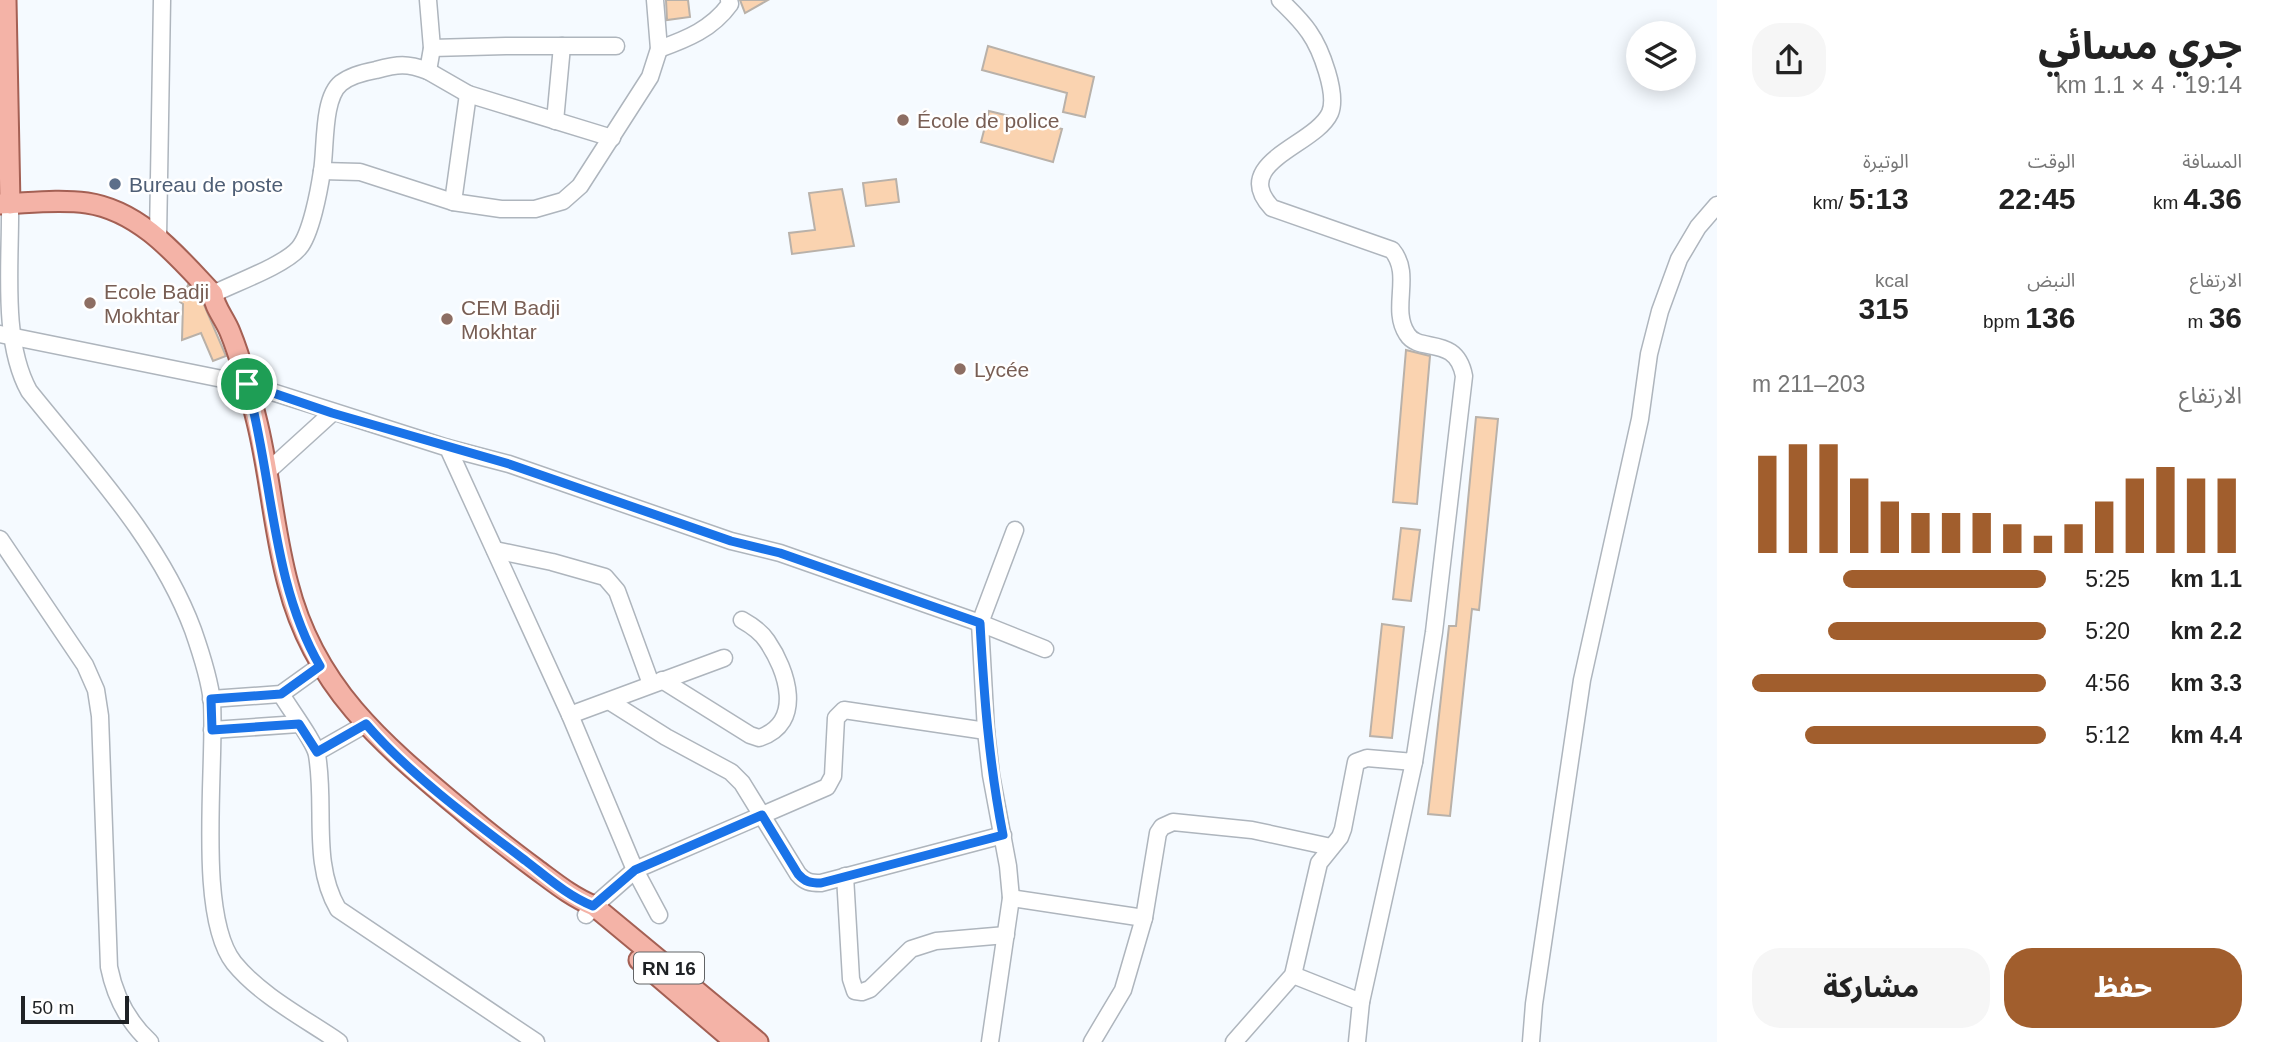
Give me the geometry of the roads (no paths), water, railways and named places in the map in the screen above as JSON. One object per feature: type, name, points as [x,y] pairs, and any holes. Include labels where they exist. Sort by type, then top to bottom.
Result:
[{"type":"main road","points":[[5,204],[6,0]]},
{"type":"main road","name":"RN 16","points":[[5,204],[38,201],[88,203],[119,214],[158,237],[213,294],[230,332],[259,428],[287,583],[305,637],[320,666],[366,724],[399,758],[496,839],[758,1042]]},
{"type":"main road","name":"RN 16","points":[[585,906],[735,1042]]},
{"type":"street","points":[[158,237],[162,0]]},
{"type":"street","points":[[428,0],[432,48],[428,71]]},
{"type":"street","points":[[322,171],[360,173],[453,202],[501,209],[535,209],[563,201],[580,186],[650,77],[659,49],[655,0]]},
{"type":"street","points":[[659,49],[691,37],[719,20],[730,4],[729,0]]},
{"type":"street","points":[[1280,0],[1311,34],[1331,83],[1330,113],[1319,126],[1271,162],[1262,174],[1260,185],[1263,199],[1272,208],[1392,250],[1399,258],[1403,270],[1401,308],[1405,333],[1411,339],[1457,356],[1462,363],[1464,376],[1434,632],[1414,762],[1361,1002],[1357,1042]]},
{"type":"street","points":[[555,121],[562,46]]},
{"type":"street","points":[[432,48],[616,47]]},
{"type":"street","points":[[213,294],[290,257],[301,246],[307,233],[322,171],[330,104],[340,84],[366,72],[410,64],[468,94],[612,138]]},
{"type":"street","points":[[453,202],[468,94]]},
{"type":"street","points":[[5,204],[5,335],[17,367],[29,391],[148,541],[169,578],[193,631],[211,699],[212,891],[218,929],[232,960],[254,984],[339,1042]]},
{"type":"street","points":[[1531,1042],[1534,1004],[1583,681],[1640,419],[1649,354],[1679,259],[1698,226],[1717,205]]},
{"type":"street","points":[[5,335],[247,384],[332,413],[509,464],[731,541],[780,553],[980,623],[1045,649]]},
{"type":"street","points":[[267,472],[332,413]]},
{"type":"street","points":[[448,448],[570,715],[635,870],[659,915]]},
{"type":"street","points":[[990,1042],[1011,898],[986,731],[980,623],[1015,530]]},
{"type":"street","points":[[0,539],[85,665],[96,690],[100,716],[109,967],[114,991],[126,1014],[150,1042]]},
{"type":"street","points":[[495,550],[606,577],[617,590],[656,682],[750,736],[759,738],[778,727],[789,704],[789,690],[766,639],[742,620]]},
{"type":"street","points":[[570,715],[724,658]]},
{"type":"street","points":[[211,699],[281,694],[320,666]]},
{"type":"street","points":[[281,694],[317,752],[323,867],[328,893],[338,909],[349,919],[536,1042]]},
{"type":"street","points":[[609,701],[666,737],[731,772],[742,783],[803,880],[811,883],[821,883],[1003,835]]},
{"type":"street","points":[[585,906],[635,870],[827,787],[831,782],[836,718],[844,710],[986,731]]},
{"type":"street","points":[[212,730],[299,724]]},
{"type":"street","points":[[317,752],[366,724]]},
{"type":"street","points":[[1234,1042],[1293,975],[1319,863],[1340,838],[1356,762],[1367,758],[1414,762]]},
{"type":"street","points":[[1092,1042],[1123,990],[1144,918],[1158,833],[1167,823],[1252,830],[1331,847]]},
{"type":"street","points":[[845,876],[851,979],[855,991],[870,989],[911,948],[936,941],[1006,934]]},
{"type":"street","points":[[1011,898],[1144,918]]},
{"type":"street","points":[[1293,975],[1361,1002]]},
{"type":"place","name":"École de police","points":[[903,120]]},
{"type":"place","name":"Bureau de poste","points":[[115,184]]},
{"type":"place","name":"Ecole Badji Mokhtar","points":[[90,303]]},
{"type":"place","name":"CEM Badji Mokhtar","points":[[447,319]]},
{"type":"place","name":"Lycée","points":[[960,369]]}]
